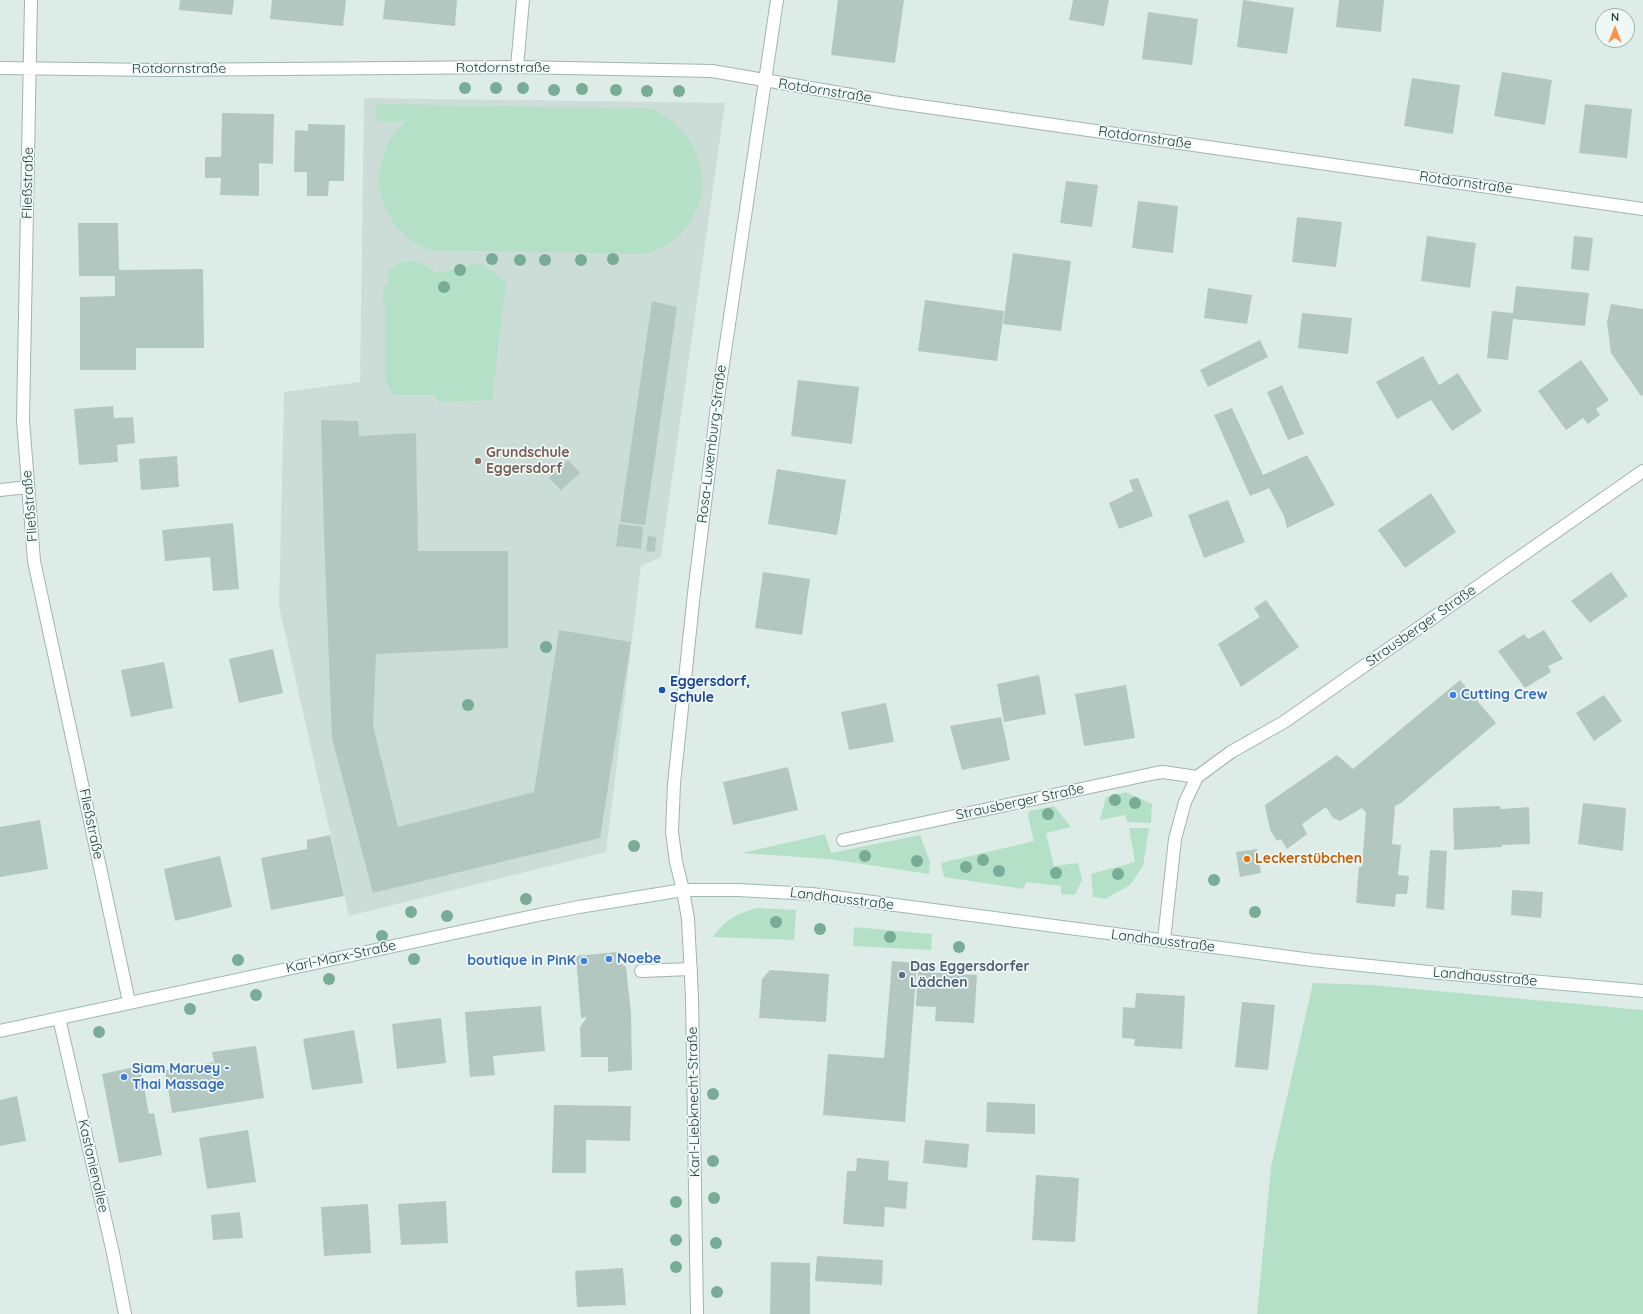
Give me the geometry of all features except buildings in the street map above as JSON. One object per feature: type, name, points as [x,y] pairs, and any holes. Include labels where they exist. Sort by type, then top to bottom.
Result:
[{"type":"street","name":"Fließstraße","points":[[31,0],[23,420],[34,561],[129,1002]]},
{"type":"street","points":[[517,67],[523,0]]},
{"type":"street","name":"Rosa-Luxemburg-Straße","points":[[684,890],[676,862],[672,832],[677,753],[694,593],[718,398],[777,0]]},
{"type":"street","name":"Rotdornstraße","points":[[0,68],[175,70],[517,67],[712,71],[900,103],[1643,209]]},
{"type":"street","name":"Strausberger Straße","points":[[843,840],[1156,773],[1163,772],[1196,777],[1231,752],[1284,722],[1643,471]]},
{"type":"street","points":[[0,490],[28,487]]},
{"type":"street","points":[[1164,940],[1175,839],[1185,802],[1196,777]]},
{"type":"street","name":"Landhausstraße","points":[[684,890],[738,890],[812,894],[1312,960],[1643,991]]},
{"type":"street","name":"Karl-Liebknecht-Straße","points":[[684,890],[688,919],[691,970],[697,1314]]},
{"type":"street","name":"Karl-Marx-Straße","points":[[0,1031],[129,1002],[565,910],[684,890]]},
{"type":"street","points":[[641,971],[691,970]]},
{"type":"street","name":"Kastanienallee","points":[[59,1018],[114,1253],[125,1314]]},
{"type":"shaded area","name":"Grundschule Eggersdorf","points":[[364,98],[725,103],[661,557],[641,566],[606,852],[349,916],[279,606],[284,392],[360,382]]},
{"type":"green space","points":[[376,104],[653,109],[670,120],[691,142],[699,161],[703,179],[702,192],[691,220],[681,234],[668,244],[647,254],[429,250],[410,240],[394,224],[384,204],[378,181],[385,149],[394,133],[407,121],[377,121]]},
{"type":"green space","points":[[402,262],[419,262],[437,273],[480,263],[506,282],[492,400],[439,402],[434,395],[394,395],[385,380],[385,306],[383,305],[384,285],[388,284],[389,270]]},
{"type":"green space","points":[[1126,792],[1152,804],[1151,823],[1127,822],[1125,815],[1100,820],[1106,797]]},
{"type":"green space","points":[[1054,806],[1071,827],[1046,833],[1054,866],[1078,863],[1082,880],[1075,895],[1061,894],[1061,886],[1026,882],[1023,889],[944,877],[941,863],[1034,841],[1028,816],[1029,811]]},
{"type":"green space","points":[[1129,828],[1149,828],[1143,866],[1130,885],[1105,899],[1093,897],[1091,874],[1135,862]]},
{"type":"green space","points":[[825,834],[831,853],[920,835],[930,862],[929,874],[829,859],[742,853]]},
{"type":"green space","points":[[757,908],[796,910],[794,940],[713,937],[727,921]]},
{"type":"green space","points":[[854,927],[932,934],[931,950],[853,946]]},
{"type":"green space","points":[[1313,983],[1372,985],[1643,1010],[1643,1314],[1257,1314],[1271,1167]]},
{"type":"place","name":"Grundschule Eggersdorf","points":[[478,461]]},
{"type":"place","name":"Eggersdorf, Schule","points":[[662,690]]},
{"type":"place","name":"Cutting Crew","points":[[1453,695]]},
{"type":"place","name":"Leckerstübchen","points":[[1247,859]]},
{"type":"place","name":"Noebe","points":[[609,959]]},
{"type":"place","name":"boutique in PinK","points":[[584,961]]},
{"type":"place","name":"Das Eggersdorfer Lädchen","points":[[902,975]]},
{"type":"place","name":"Siam Maruey - Thai Massage","points":[[124,1077]]}]
